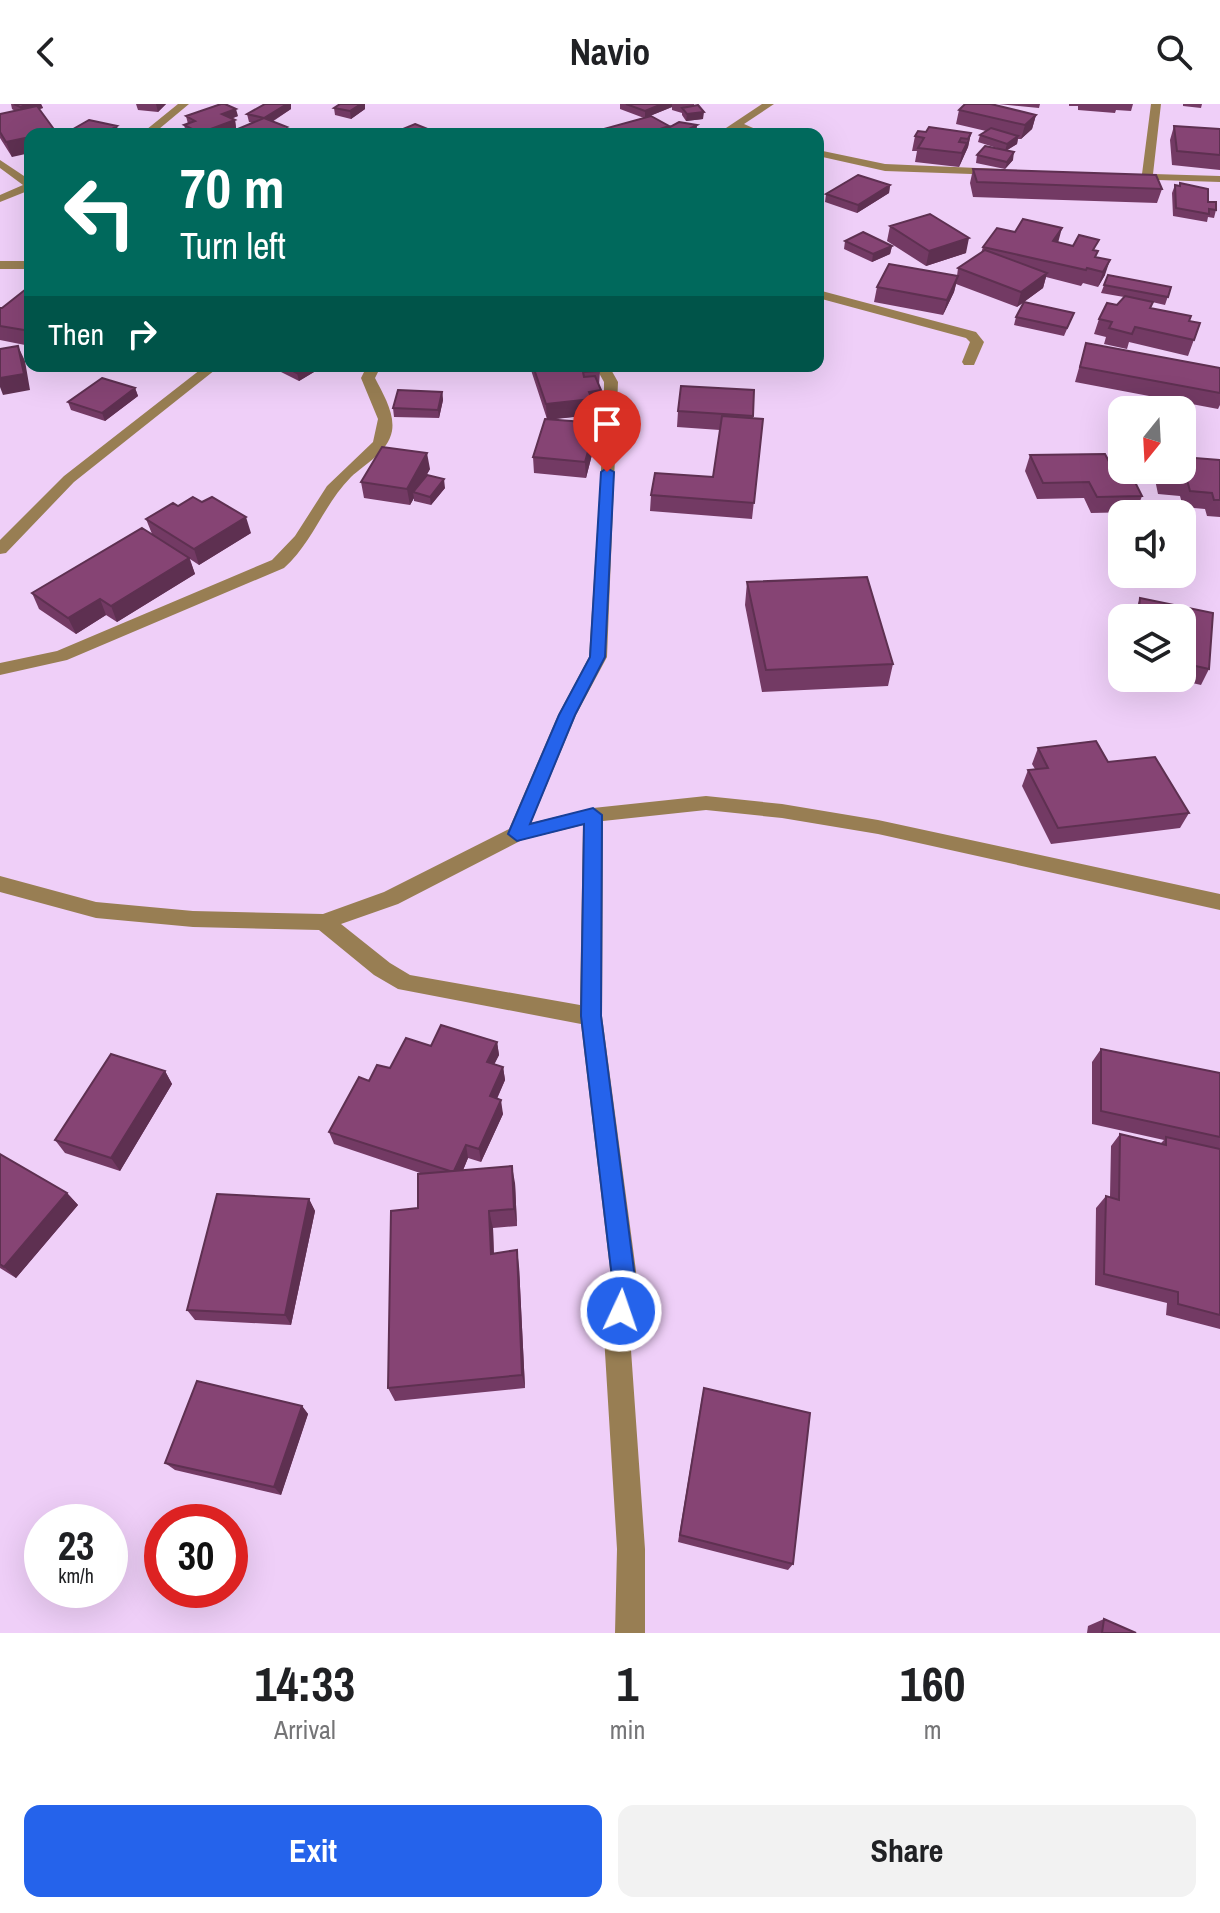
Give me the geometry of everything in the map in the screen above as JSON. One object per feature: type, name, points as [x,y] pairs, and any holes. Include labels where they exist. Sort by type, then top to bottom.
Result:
[{"type":"street","points":[[161,128],[184,104]]},
{"type":"street","points":[[735,128],[769,104]]},
{"type":"street","points":[[1147,178],[1156,104]]},
{"type":"street","points":[[739,126],[745,128]]},
{"type":"street","points":[[824,155],[867,166],[897,169],[1007,172]]},
{"type":"street","points":[[0,163],[24,181]]},
{"type":"street","points":[[1116,177],[1220,179]]},
{"type":"street","points":[[0,199],[24,189]]},
{"type":"street","points":[[0,265],[24,265]]},
{"type":"street","points":[[824,296],[971,335],[977,342],[969,362]]},
{"type":"street","points":[[0,548],[69,479],[205,372]]},
{"type":"street","points":[[0,669],[61,656],[278,564],[292,554],[307,534],[331,490],[379,448],[387,419],[368,378],[371,372]]},
{"type":"street","points":[[517,834],[567,715],[598,657],[611,423],[611,382],[605,372]]},
{"type":"street","points":[[0,884],[96,910],[193,919],[323,922],[391,898],[517,834],[593,815],[706,803],[782,811],[878,827],[1220,903],[1220,895]]},
{"type":"street","points":[[593,815],[591,1016],[625,1286],[617,1336],[631,1549],[630,1633]]},
{"type":"street","points":[[323,922],[382,969],[406,983],[591,1016]]},
{"type":"building","points":[[221,104],[236,109],[222,114],[235,120],[213,128],[190,128],[184,125],[195,121],[186,116]]},
{"type":"building","points":[[265,104],[287,104],[264,118],[247,114]]},
{"type":"building","points":[[340,104],[361,104],[350,111],[334,108]]},
{"type":"building","points":[[626,104],[662,104],[645,111]]},
{"type":"building","points":[[965,104],[991,104],[1036,115],[1025,125],[959,110]]},
{"type":"building","points":[[698,105],[704,112],[687,114],[682,108]]},
{"type":"building","points":[[37,106],[53,128],[24,128],[24,138],[6,142],[0,132],[0,114]]},
{"type":"building","points":[[651,116],[669,126],[663,128],[607,128]]},
{"type":"building","points":[[264,118],[287,127],[285,128],[240,128]]},
{"type":"building","points":[[89,120],[117,126],[114,128],[75,128]]},
{"type":"building","points":[[679,122],[697,125],[691,128],[668,128]]},
{"type":"building","points":[[1174,126],[1220,129],[1220,155],[1177,151]]},
{"type":"building","points":[[929,127],[971,133],[968,139],[961,138],[959,142],[967,143],[962,153],[918,148],[924,138],[915,136],[918,131],[926,132]]},
{"type":"building","points":[[991,128],[1018,136],[1007,144],[980,135]]},
{"type":"building","points":[[985,146],[1014,152],[1007,162],[977,155]]},
{"type":"building","points":[[973,169],[1156,175],[1162,189],[977,182]]},
{"type":"building","points":[[858,175],[890,185],[858,205],[826,194]]},
{"type":"building","points":[[1180,183],[1208,189],[1208,202],[1216,202],[1216,210],[1209,209],[1209,214],[1176,208],[1175,185],[1180,186]]},
{"type":"building","points":[[930,214],[969,238],[929,251],[890,226]]},
{"type":"building","points":[[1023,219],[1062,228],[1053,241],[1073,246],[1079,235],[1099,240],[1093,250],[1098,251],[1095,257],[1110,260],[1103,272],[983,247],[997,228],[1015,232]]},
{"type":"building","points":[[863,232],[892,246],[873,254],[845,241]]},
{"type":"building","points":[[985,250],[1047,273],[1021,292],[958,268]]},
{"type":"building","points":[[889,264],[958,276],[947,300],[877,287]]},
{"type":"building","points":[[1108,275],[1171,287],[1168,297],[1104,285]]},
{"type":"building","points":[[24,291],[24,330],[0,326],[2,308]]},
{"type":"building","points":[[1125,296],[1153,302],[1150,308],[1191,316],[1189,321],[1200,323],[1194,340],[1135,327],[1132,334],[1109,328],[1112,322],[1099,319],[1107,303],[1117,305]]},
{"type":"building","points":[[1024,302],[1074,313],[1067,328],[1016,317]]},
{"type":"building","points":[[1086,343],[1220,368],[1220,393],[1080,367]]},
{"type":"building","points":[[18,346],[24,374],[0,378],[0,349]]},
{"type":"building","points":[[535,372],[583,372],[584,377],[595,376],[601,390],[589,392],[592,399],[546,404]]},
{"type":"building","points":[[102,378],[135,388],[102,413],[68,402]]},
{"type":"building","points":[[681,386],[754,390],[753,416],[678,411]]},
{"type":"building","points":[[398,390],[442,392],[438,410],[393,408]]},
{"type":"building","points":[[722,416],[763,419],[754,503],[651,495],[655,473],[713,477]]},
{"type":"building","points":[[545,419],[596,423],[585,462],[533,457]]},
{"type":"building","points":[[382,447],[427,453],[407,489],[361,482]]},
{"type":"building","points":[[1105,454],[1108,460],[1108,484],[1136,484],[1142,496],[1097,497],[1089,482],[1043,483],[1030,455]]},
{"type":"building","points":[[1196,458],[1220,460],[1220,500],[1214,500],[1212,493],[1190,491],[1188,484],[1196,484]]},
{"type":"building","points":[[427,475],[444,479],[430,497],[413,492]]},
{"type":"building","points":[[193,497],[202,502],[212,497],[246,517],[194,549],[146,519],[173,503],[178,506]]},
{"type":"building","points":[[142,528],[189,558],[111,606],[100,599],[68,618],[32,593]]},
{"type":"building","points":[[867,577],[893,664],[766,670],[747,582]]},
{"type":"building","points":[[1140,598],[1169,604],[1139,604]]},
{"type":"building","points":[[1196,610],[1213,613],[1209,669],[1196,666]]},
{"type":"building","points":[[1096,741],[1108,762],[1155,757],[1189,813],[1058,828],[1028,770],[1048,768],[1038,748]]},
{"type":"building","points":[[441,1025],[497,1042],[487,1062],[503,1067],[490,1096],[501,1100],[479,1149],[466,1145],[454,1171],[450,1171],[329,1132],[359,1077],[369,1081],[377,1065],[390,1068],[406,1038],[431,1046]]},
{"type":"building","points":[[1101,1049],[1220,1073],[1220,1137],[1101,1111]]},
{"type":"building","points":[[111,1054],[165,1071],[111,1158],[55,1140]]},
{"type":"building","points":[[1120,1134],[1166,1145],[1166,1137],[1220,1149],[1220,1315],[1178,1304],[1178,1292],[1104,1274],[1106,1196],[1119,1200]]},
{"type":"building","points":[[0,1154],[67,1193],[4,1267],[0,1264]]},
{"type":"building","points":[[512,1166],[514,1209],[489,1211],[491,1254],[517,1250],[522,1375],[388,1388],[391,1211],[418,1208],[418,1174]]},
{"type":"building","points":[[217,1194],[309,1199],[285,1315],[187,1310]]},
{"type":"building","points":[[197,1381],[302,1406],[274,1487],[165,1463]]},
{"type":"building","points":[[704,1388],[810,1413],[793,1564],[680,1535]]},
{"type":"building","points":[[1104,1619],[1136,1633],[1102,1633]]},
{"type":"route","points":[[607,472],[598,657],[534,787],[517,834],[593,815],[591,1016],[625,1286],[621,1311]]}]
